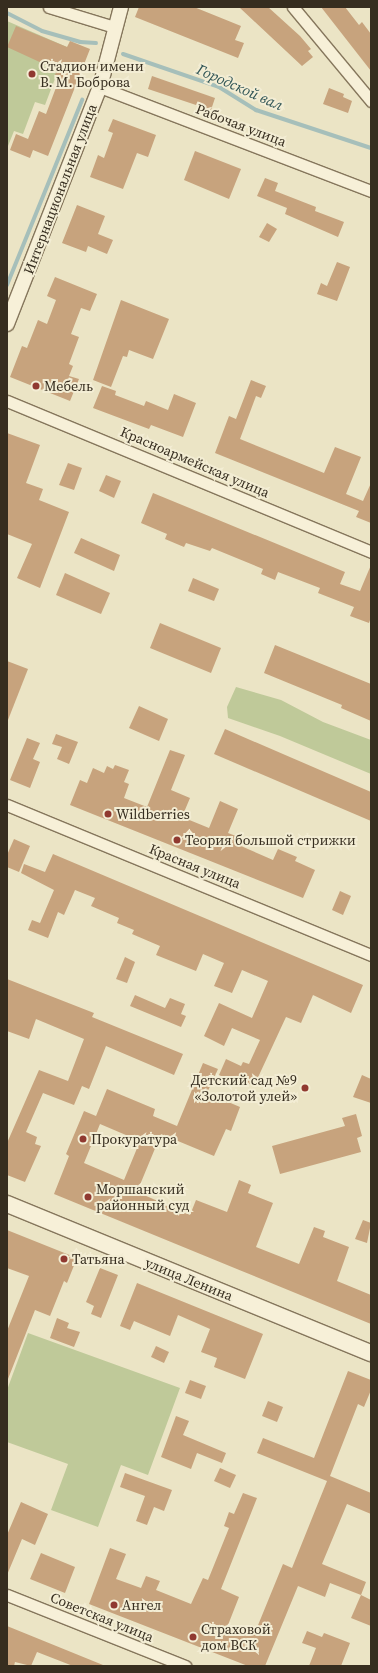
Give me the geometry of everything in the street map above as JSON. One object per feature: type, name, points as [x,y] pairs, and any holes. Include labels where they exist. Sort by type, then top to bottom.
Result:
[{"type":"main road","name":"улица Ленина","points":[[7,1204],[371,1353]]},
{"type":"street","points":[[49,7],[114,27]]},
{"type":"street","name":"Интернациональная улица","points":[[7,324],[100,87],[114,27],[121,7]]},
{"type":"street","points":[[293,7],[371,101]]},
{"type":"street","name":"Рабочая улица","points":[[100,87],[371,191]]},
{"type":"street","name":"Красноармейская улица","points":[[7,401],[371,552]]},
{"type":"street","name":"Красная улица","points":[[7,806],[371,955]]},
{"type":"street","name":"Советская улица","points":[[7,1595],[185,1666]]},
{"type":"green space","name":"Стадион имени В. М. Боброва","points":[[7,21],[67,47],[45,105],[35,102],[23,134],[14,131],[8,146]]},
{"type":"green space","points":[[236,687],[281,700],[323,722],[371,740],[371,774],[280,736],[228,718],[227,707]]},
{"type":"green space","points":[[28,1333],[180,1388],[148,1475],[121,1465],[98,1527],[51,1510],[68,1464],[7,1442],[7,1390]]},
{"type":"building","points":[[139,7],[194,7],[241,26],[235,40],[244,43],[238,58],[135,17]]},
{"type":"building","points":[[239,7],[268,7],[300,36],[311,49],[308,51],[313,57],[302,66]]},
{"type":"building","points":[[321,7],[345,7],[359,25],[362,22],[371,34],[371,71]]},
{"type":"building","points":[[16,26],[67,47],[70,41],[90,49],[48,156],[33,150],[30,158],[10,150],[16,134],[28,139],[39,111],[46,114],[60,77],[55,75],[57,70],[7,47]]},
{"type":"building","points":[[152,76],[215,98],[211,110],[148,89]]},
{"type":"building","points":[[329,88],[344,94],[343,97],[352,101],[348,113],[323,104]]},
{"type":"building","points":[[113,119],[156,135],[148,157],[137,153],[123,189],[90,177],[98,155],[104,158],[113,133],[108,131]]},
{"type":"building","points":[[195,151],[241,169],[229,199],[184,180]]},
{"type":"building","points":[[265,178],[278,183],[275,191],[316,207],[315,211],[344,222],[338,237],[285,214],[287,208],[257,196]]},
{"type":"building","points":[[77,205],[105,216],[98,234],[113,240],[107,254],[88,246],[86,252],[62,243]]},
{"type":"building","points":[[267,223],[277,229],[269,242],[259,237]]},
{"type":"building","points":[[337,262],[350,267],[337,301],[317,294],[321,283],[327,286]]},
{"type":"building","points":[[55,277],[97,294],[90,311],[81,308],[71,334],[79,337],[69,364],[73,366],[69,376],[79,379],[70,401],[10,377],[22,346],[27,348],[38,320],[47,324],[56,300],[47,296]]},
{"type":"building","points":[[121,300],[169,319],[153,359],[129,350],[127,357],[123,356],[111,387],[93,380]]},
{"type":"building","points":[[251,380],[266,386],[261,398],[256,396],[240,439],[324,473],[335,447],[361,457],[346,494],[363,501],[371,483],[371,523],[356,517],[359,511],[215,453],[229,416],[236,419]]},
{"type":"building","points":[[102,386],[116,391],[115,395],[144,406],[146,401],[168,410],[174,394],[196,403],[183,437],[151,425],[149,429],[93,408]]},
{"type":"building","points":[[7,433],[40,445],[26,483],[43,489],[39,500],[69,512],[40,588],[17,578],[32,544],[7,534]]},
{"type":"building","points":[[68,463],[82,468],[74,490],[59,485]]},
{"type":"building","points":[[106,475],[121,481],[114,498],[99,491]]},
{"type":"building","points":[[153,493],[345,572],[340,584],[360,591],[371,565],[371,617],[369,623],[350,616],[354,607],[318,593],[320,588],[278,572],[275,580],[261,574],[263,569],[212,548],[210,551],[186,543],[184,547],[165,539],[167,534],[141,523]]},
{"type":"building","points":[[81,538],[120,555],[114,571],[74,553]]},
{"type":"building","points":[[65,573],[110,593],[101,614],[56,595]]},
{"type":"building","points":[[193,578],[219,589],[214,601],[188,591]]},
{"type":"building","points":[[160,623],[221,648],[211,673],[150,648]]},
{"type":"building","points":[[275,645],[371,684],[371,721],[341,708],[342,705],[264,673]]},
{"type":"building","points":[[7,661],[28,669],[8,720],[7,720]]},
{"type":"building","points":[[139,706],[168,719],[159,741],[129,728]]},
{"type":"building","points":[[225,729],[371,792],[371,821],[214,754]]},
{"type":"building","points":[[56,734],[78,742],[69,764],[57,759],[62,747],[52,744]]},
{"type":"building","points":[[27,738],[40,743],[33,759],[40,762],[30,788],[10,780]]},
{"type":"building","points":[[170,750],[185,755],[171,790],[190,798],[182,817],[209,828],[220,801],[238,809],[228,833],[236,836],[234,843],[273,860],[278,849],[297,857],[295,861],[315,870],[303,898],[70,805],[80,780],[87,783],[93,768],[104,773],[107,766],[113,769],[115,765],[129,770],[124,782],[129,784],[124,798],[147,807]]},
{"type":"building","points":[[14,839],[30,846],[19,872],[7,867],[7,855]]},
{"type":"building","points":[[53,854],[363,985],[351,1013],[313,995],[301,1023],[286,1017],[254,1086],[236,1078],[234,1082],[219,1075],[226,1059],[241,1066],[243,1062],[249,1064],[260,1040],[232,1028],[224,1046],[204,1036],[219,1003],[252,1018],[268,981],[242,970],[232,993],[214,986],[224,963],[203,954],[196,971],[156,955],[160,946],[132,934],[134,930],[117,923],[119,918],[91,906],[95,898],[75,890],[64,915],[58,912],[48,938],[28,930],[32,920],[40,923],[54,890],[21,873],[24,864],[45,872]]},
{"type":"building","points":[[340,891],[351,896],[343,915],[332,910]]},
{"type":"building","points":[[125,957],[135,962],[127,983],[116,979]]},
{"type":"building","points":[[7,979],[94,1013],[92,1017],[183,1054],[174,1075],[106,1046],[89,1089],[82,1086],[74,1105],[43,1093],[26,1132],[37,1137],[35,1144],[41,1146],[25,1182],[7,1175],[7,1143],[39,1070],[68,1081],[84,1039],[36,1019],[29,1039],[7,1031]]},
{"type":"building","points":[[135,995],[165,1008],[170,998],[185,1004],[181,1014],[186,1016],[181,1027],[130,1006]]},
{"type":"building","points":[[203,1063],[218,1069],[207,1093],[240,1107],[231,1131],[226,1129],[214,1156],[161,1134],[137,1192],[190,1215],[196,1200],[227,1212],[239,1180],[251,1185],[248,1193],[273,1203],[256,1247],[299,1264],[314,1227],[325,1231],[323,1237],[349,1247],[337,1281],[371,1295],[371,1324],[54,1194],[69,1156],[66,1154],[84,1111],[96,1116],[107,1089],[155,1109],[153,1116],[177,1126]],"holes":[[[100,1124],[140,1141],[124,1180],[84,1163]]]},
{"type":"building","points":[[362,1075],[371,1079],[371,1103],[353,1097]]},
{"type":"building","points":[[356,1114],[362,1136],[357,1138],[361,1152],[280,1174],[272,1146],[345,1126],[342,1118]]},
{"type":"building","points":[[363,1220],[371,1223],[367,1243],[355,1239]]},
{"type":"building","points":[[7,1230],[77,1258],[67,1283],[64,1281],[50,1316],[35,1310],[8,1379],[7,1331],[29,1276],[7,1268]]},
{"type":"building","points":[[100,1268],[118,1275],[101,1318],[91,1314],[94,1306],[86,1302]]},
{"type":"building","points":[[137,1283],[263,1334],[245,1379],[214,1367],[217,1358],[201,1352],[210,1329],[178,1315],[170,1336],[134,1321],[130,1330],[120,1326]]},
{"type":"building","points":[[57,1318],[69,1323],[67,1328],[80,1332],[74,1347],[50,1338]]},
{"type":"building","points":[[156,1346],[169,1352],[164,1363],[151,1357]]},
{"type":"building","points":[[348,1371],[371,1380],[371,1390],[364,1407],[358,1404],[330,1476],[371,1493],[371,1514],[347,1504],[322,1564],[366,1582],[361,1595],[330,1583],[325,1597],[298,1586],[265,1666],[248,1666],[89,1604],[110,1548],[126,1554],[116,1579],[141,1588],[146,1576],[160,1581],[156,1590],[191,1604],[203,1578],[208,1580],[229,1528],[224,1526],[229,1512],[234,1514],[243,1493],[257,1498],[221,1589],[239,1597],[228,1625],[254,1635],[283,1564],[292,1568],[327,1481],[257,1453],[263,1438],[314,1458]]},
{"type":"building","points":[[190,1380],[206,1386],[201,1399],[185,1393]]},
{"type":"building","points":[[268,1401],[283,1407],[277,1422],[262,1416]]},
{"type":"building","points":[[176,1416],[189,1421],[183,1435],[226,1453],[222,1463],[197,1453],[191,1469],[161,1457]]},
{"type":"building","points":[[220,1468],[236,1475],[230,1488],[214,1481]]},
{"type":"building","points":[[125,1473],[172,1490],[164,1511],[154,1507],[147,1525],[136,1521],[145,1496],[120,1487]]},
{"type":"building","points":[[21,1502],[48,1514],[35,1545],[22,1539],[7,1575],[7,1535]]},
{"type":"building","points":[[41,1553],[75,1567],[65,1593],[30,1579]]},
{"type":"building","points":[[361,1595],[371,1600],[371,1626],[351,1618]]},
{"type":"building","points":[[7,1626],[103,1666],[73,1666],[37,1652],[31,1666],[15,1662],[14,1666],[7,1666]]},
{"type":"building","points":[[307,1631],[322,1637],[324,1633],[350,1643],[341,1666],[309,1666],[316,1648],[302,1643]]},
{"type":"waterway","name":"Городской вал","points":[[7,13],[42,31],[80,42],[96,43]]},
{"type":"waterway","name":"Городской вал","points":[[123,54],[219,87],[256,110],[371,148]]},
{"type":"waterway","points":[[7,285],[82,100]]},
{"type":"place","name":"Стадион имени В. М. Боброва","points":[[32,74]]},
{"type":"place","name":"Мебель","points":[[36,386]]},
{"type":"place","name":"Wildberries","points":[[108,814]]},
{"type":"place","name":"Теория большой стрижки","points":[[177,840]]},
{"type":"place","name":"Детский сад №9 «Золотой улей»","points":[[305,1088]]},
{"type":"place","name":"Прокуратура","points":[[83,1139]]},
{"type":"place","name":"Моршанский районный суд","points":[[88,1197]]},
{"type":"place","name":"Татьяна","points":[[64,1259]]},
{"type":"place","name":"Ангел","points":[[114,1605]]},
{"type":"place","name":"Страховой дом ВСК","points":[[193,1637]]}]
